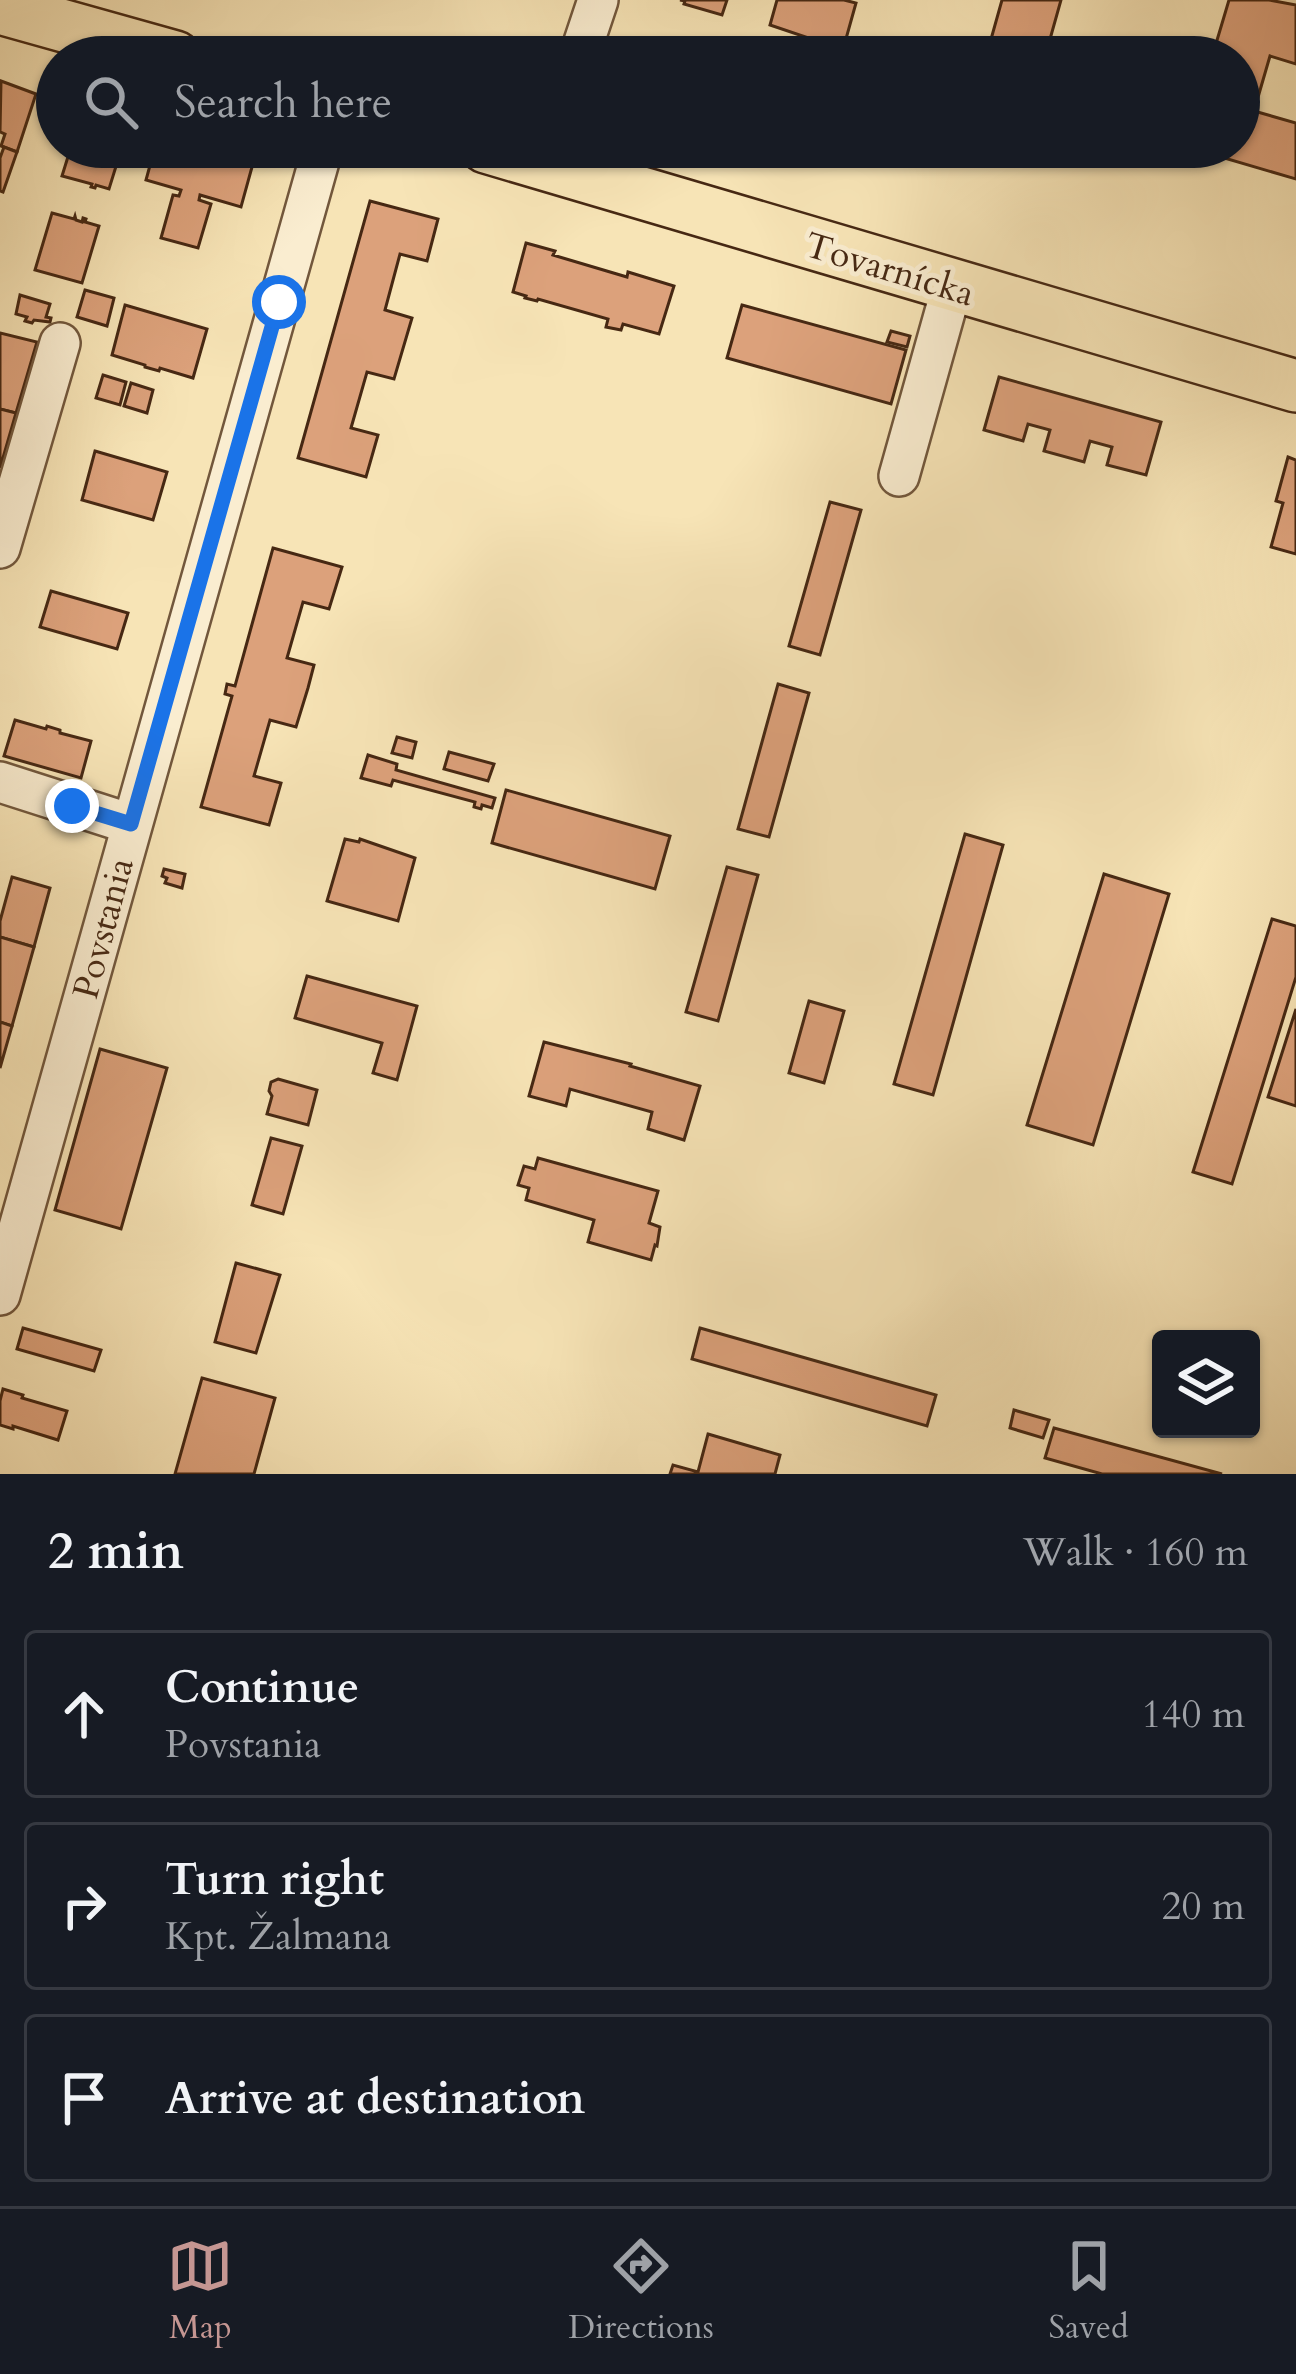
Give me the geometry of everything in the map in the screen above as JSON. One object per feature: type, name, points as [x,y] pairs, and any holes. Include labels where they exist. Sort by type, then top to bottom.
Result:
[{"type":"main road","points":[[0,8],[84,15],[130,36]]},
{"type":"main road","name":"Tovarnícka","points":[[584,168],[952,286],[1296,385]]},
{"type":"street","points":[[586,36],[598,0]]},
{"type":"street","name":"Povstania","points":[[0,1295],[317,168]]},
{"type":"street","points":[[899,476],[952,286]]},
{"type":"street","points":[[0,548],[59,343]]},
{"type":"street","points":[[0,782],[131,824]]},
{"type":"building","points":[[680,0],[727,0],[722,15]]},
{"type":"building","points":[[777,0],[856,3],[847,36],[802,36],[770,25]]},
{"type":"building","points":[[1002,0],[1061,0],[1051,36],[992,36]]},
{"type":"building","points":[[1229,0],[1296,5],[1296,64],[1270,56],[1260,90],[1260,36],[1218,36]]},
{"type":"building","points":[[1,81],[36,94],[17,152],[1,146],[5,134],[0,132]]},
{"type":"building","points":[[1260,113],[1296,123],[1296,179],[1259,168]]},
{"type":"building","points":[[4,147],[17,152],[3,192],[0,158]]},
{"type":"building","points":[[64,168],[116,168],[109,189],[62,176]]},
{"type":"building","points":[[149,168],[252,168],[241,207],[200,195],[199,200],[211,204],[198,248],[161,238],[173,195],[179,196],[181,190],[146,180]]},
{"type":"building","points":[[370,201],[438,219],[427,261],[400,254],[385,310],[412,318],[394,379],[367,372],[351,428],[378,435],[366,477],[298,458]]},
{"type":"building","points":[[52,213],[99,226],[82,283],[35,270]]},
{"type":"building","points":[[526,243],[627,277],[628,272],[674,286],[659,334],[623,324],[621,330],[606,327],[608,319],[513,292]]},
{"type":"building","points":[[85,290],[114,298],[107,326],[77,317]]},
{"type":"building","points":[[20,295],[50,304],[46,317],[50,322],[32,323],[16,314]]},
{"type":"building","points":[[125,305],[207,329],[193,378],[112,355]]},
{"type":"building","points":[[742,305],[906,350],[891,404],[727,358]]},
{"type":"building","points":[[891,331],[910,336],[907,347],[887,342]]},
{"type":"building","points":[[0,333],[37,342],[16,413],[0,409]]},
{"type":"building","points":[[103,375],[126,382],[120,405],[96,398]]},
{"type":"building","points":[[999,377],[1161,422],[1146,475],[1107,465],[1112,447],[1090,441],[1084,462],[1044,451],[1050,430],[1028,424],[1023,441],[984,430]]},
{"type":"building","points":[[131,383],[153,390],[147,413],[124,406]]},
{"type":"building","points":[[0,409],[16,413],[0,468]]},
{"type":"building","points":[[95,451],[167,472],[153,520],[82,500]]},
{"type":"building","points":[[1288,457],[1296,460],[1296,554],[1271,547],[1283,503],[1276,501]]},
{"type":"building","points":[[830,502],[861,510],[820,655],[789,646]]},
{"type":"building","points":[[273,548],[342,567],[329,609],[303,602],[287,658],[314,665],[296,727],[270,720],[254,776],[281,783],[269,825],[201,807],[232,696],[225,694],[227,684],[235,686]]},
{"type":"building","points":[[51,591],[128,613],[117,649],[40,627]]},
{"type":"building","points":[[778,684],[809,693],[769,837],[738,829]]},
{"type":"building","points":[[15,720],[91,741],[81,778],[4,756]]},
{"type":"building","points":[[397,737],[416,742],[412,758],[392,753]]},
{"type":"building","points":[[449,752],[494,764],[488,781],[444,769]]},
{"type":"building","points":[[368,755],[397,764],[396,770],[495,798],[492,808],[482,805],[481,809],[474,807],[475,802],[393,780],[391,786],[361,778]]},
{"type":"building","points":[[506,790],[670,836],[655,889],[492,843]]},
{"type":"building","points":[[965,834],[1003,845],[933,1095],[894,1084]]},
{"type":"building","points":[[345,839],[360,839],[415,858],[398,921],[327,901]]},
{"type":"building","points":[[727,867],[758,875],[718,1021],[686,1012]]},
{"type":"building","points":[[164,869],[185,874],[182,888],[165,883]]},
{"type":"building","points":[[1104,874],[1169,894],[1093,1145],[1027,1125]]},
{"type":"building","points":[[12,877],[50,888],[34,947],[0,937]]},
{"type":"building","points":[[1272,919],[1296,926],[1296,977],[1232,1184],[1193,1172]]},
{"type":"building","points":[[0,937],[34,947],[12,1026],[0,1022]]},
{"type":"building","points":[[307,976],[417,1006],[397,1080],[373,1073],[382,1043],[295,1018]]},
{"type":"building","points":[[809,1001],[844,1011],[824,1083],[789,1073]]},
{"type":"building","points":[[1296,1009],[1296,1106],[1268,1097]]},
{"type":"building","points":[[0,1022],[12,1026],[0,1068]]},
{"type":"building","points":[[544,1042],[700,1086],[684,1140],[648,1129],[652,1112],[570,1089],[566,1106],[529,1096]]},
{"type":"building","points":[[100,1049],[167,1068],[121,1229],[55,1210]]},
{"type":"building","points":[[278,1079],[317,1090],[308,1125],[267,1114],[271,1082]]},
{"type":"building","points":[[271,1138],[302,1146],[283,1214],[252,1205]]},
{"type":"building","points":[[538,1158],[658,1191],[649,1223],[660,1227],[651,1260],[588,1242],[594,1220],[526,1200],[529,1188],[518,1185],[524,1166],[535,1169]]},
{"type":"building","points":[[236,1263],[280,1275],[256,1353],[215,1342]]},
{"type":"building","points":[[23,1328],[101,1350],[94,1371],[17,1349]]},
{"type":"building","points":[[700,1328],[936,1395],[927,1426],[692,1359]]},
{"type":"building","points":[[202,1378],[275,1398],[254,1474],[175,1474]]},
{"type":"building","points":[[3,1389],[67,1411],[58,1440],[0,1425]]},
{"type":"building","points":[[1014,1410],[1049,1420],[1043,1438],[1010,1428]]},
{"type":"building","points":[[1054,1428],[1222,1474],[1102,1474],[1045,1458]]},
{"type":"building","points":[[708,1434],[780,1455],[775,1474],[670,1474],[673,1465],[698,1472]]},
{"type":"route","points":[[72,806],[131,824],[279,302]]}]
